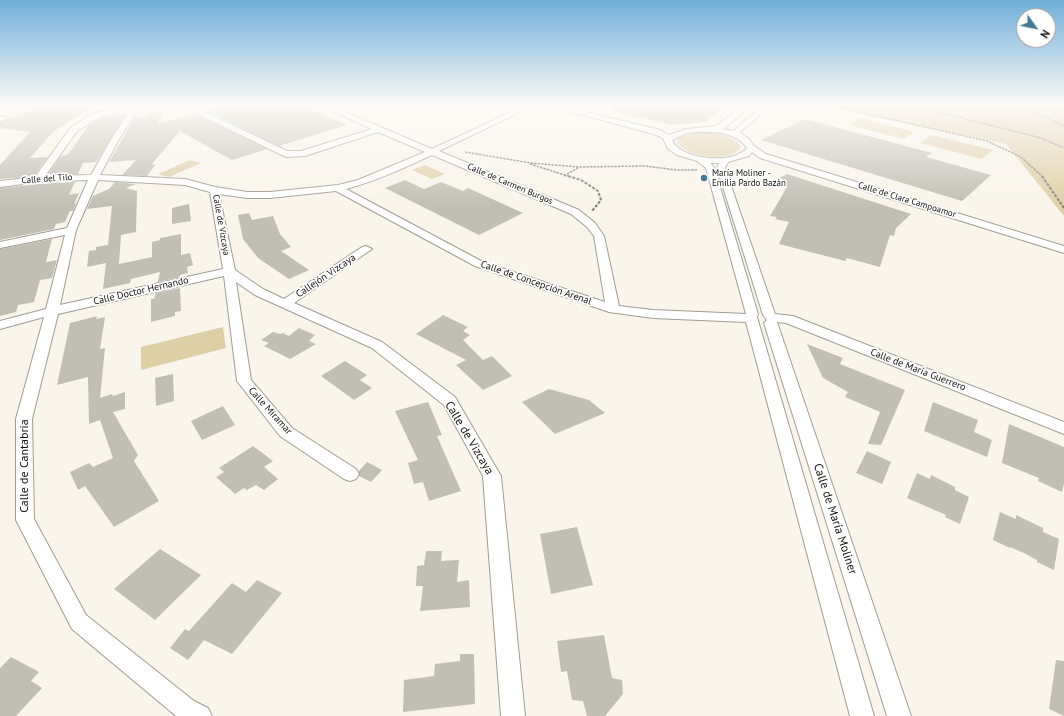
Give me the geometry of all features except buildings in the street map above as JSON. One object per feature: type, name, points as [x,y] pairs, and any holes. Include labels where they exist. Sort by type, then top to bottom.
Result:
[{"type":"street","points":[[38,179],[67,138]]},
{"type":"street","name":"Calle de Cantabria","points":[[115,138],[94,178],[71,230],[52,311],[24,418],[25,520],[79,622],[186,709],[200,716]]},
{"type":"street","points":[[253,138],[286,154],[302,154],[350,138]]},
{"type":"street","name":"Calle de Carmen Burgos","points":[[401,138],[575,212],[591,224],[600,236],[613,309]]},
{"type":"street","name":"Calle del Tilo","points":[[0,184],[68,177],[94,178],[185,182],[214,190],[247,195],[270,195],[338,188],[361,182],[436,153],[465,138]]},
{"type":"street","name":"Calle de Clara Campoamor","points":[[741,138],[747,142],[751,148],[764,156],[1064,250]]},
{"type":"street","points":[[668,139],[668,144],[672,148],[700,164],[744,156],[764,156]]},
{"type":"street","points":[[744,156],[748,154],[751,148]]},
{"type":"street","name":"Calle de María Moliner","points":[[725,160],[722,168],[862,716]]},
{"type":"street","name":"Calle de María Moliner","points":[[700,164],[710,167],[899,716]]},
{"type":"street","name":"Calle de Concepción Arenal","points":[[338,188],[479,264],[613,309],[653,314],[761,318]]},
{"type":"street","name":"Calle de Vizcaya","points":[[214,190],[229,272],[259,292],[377,345],[450,401],[492,476],[513,716]]},
{"type":"street","points":[[0,245],[71,230]]},
{"type":"street","name":"Callejón Vizcaya","points":[[286,303],[366,249]]},
{"type":"street","name":"Calle Miramar","points":[[229,272],[244,382],[286,432],[350,474]]},
{"type":"street","name":"Calle Doctor Hernando","points":[[0,325],[52,311],[229,272]]},
{"type":"street","points":[[233,300],[259,292]]},
{"type":"street","name":"Calle de María Guerrero","points":[[761,318],[788,319],[1064,428]]},
{"type":"path","points":[[979,138],[998,144],[1022,158],[1050,187],[1064,208]]},
{"type":"path","points":[[1042,138],[1064,148]]},
{"type":"path","points":[[436,153],[457,151],[524,162],[579,167],[645,166],[677,170],[700,164]]},
{"type":"path","points":[[524,162],[564,176],[581,180],[598,191],[601,200],[596,208],[581,217]]},
{"type":"path","points":[[564,176],[579,167]]},
{"type":"shaded area","points":[[679,138],[732,138],[741,147],[736,152],[728,155],[719,157],[708,156],[698,155],[688,151],[681,147],[677,141]]},
{"type":"shaded area","points":[[927,138],[946,138],[993,150],[982,159],[920,143]]},
{"type":"shaded area","points":[[979,138],[1064,138],[1064,216],[1006,144]]},
{"type":"shaded area","points":[[190,160],[201,163],[169,177],[158,174]]},
{"type":"shaded area","points":[[425,165],[445,174],[432,179],[412,170]]},
{"type":"shaded area","points":[[223,327],[226,348],[141,370],[141,347]]},
{"type":"place","name":"María Moliner - Emilia Pardo Bazán","points":[[704,178]]}]
